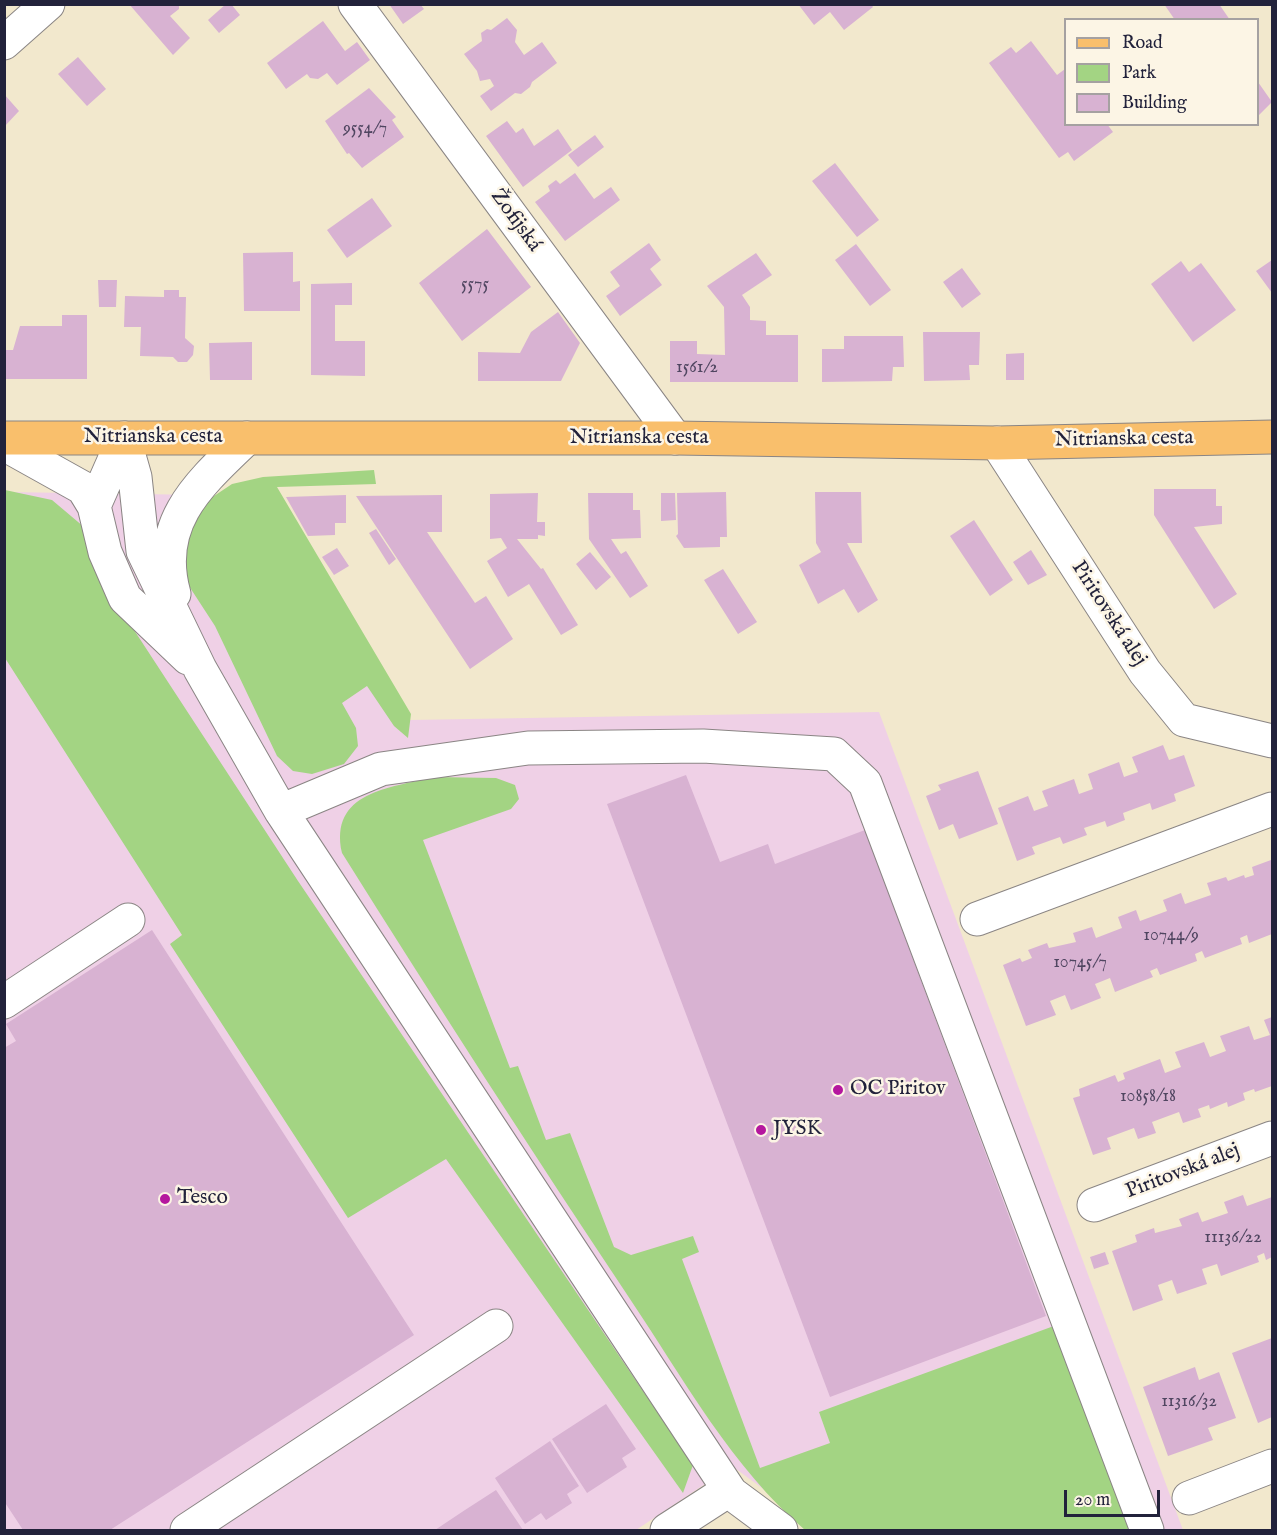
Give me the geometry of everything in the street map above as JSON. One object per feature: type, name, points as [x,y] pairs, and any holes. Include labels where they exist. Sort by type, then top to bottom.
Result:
[{"type":"main road","name":"Nitrianska cesta","points":[[4,438],[675,438],[997,442],[1272,437]]},
{"type":"street","points":[[4,43],[48,4]]},
{"type":"street","name":"Žofijská","points":[[355,4],[675,438]]},
{"type":"street","points":[[94,506],[124,438]]},
{"type":"street","points":[[124,438],[135,477],[143,551],[200,669],[281,811],[729,1490],[781,1530]]},
{"type":"street","points":[[184,632],[168,572],[168,551],[175,526],[201,482],[247,438]]},
{"type":"street","name":"Piritovská alej","points":[[997,442],[1145,672],[1184,720],[1267,746]]},
{"type":"street","points":[[4,444],[82,488],[94,506],[105,552],[125,598],[200,669]]},
{"type":"street","points":[[281,811],[381,770],[528,748],[703,746],[834,754],[865,783],[1147,1530]]},
{"type":"street","points":[[977,919],[1270,805]]},
{"type":"street","points":[[4,1002],[128,920]]},
{"type":"street","name":"Piritovská alej","points":[[1094,1205],[1272,1138]]},
{"type":"street","points":[[187,1530],[496,1326]]},
{"type":"street","points":[[1189,1498],[1272,1466]]},
{"type":"street","points":[[667,1530],[729,1490]]},
{"type":"shaded area","points":[[5,492],[269,496],[410,720],[879,712],[1183,1530],[819,1530],[732,1466],[636,1530],[5,1530]]},
{"type":"green space","points":[[374,470],[376,484],[277,487],[411,714],[408,738],[394,726],[367,686],[342,703],[356,728],[358,746],[344,764],[312,774],[293,771],[277,756],[215,626],[187,583],[184,551],[190,530],[202,504],[232,484],[263,477]]},
{"type":"green space","points":[[5,490],[52,500],[84,527],[102,581],[298,881],[693,1465],[683,1493],[446,1159],[348,1218],[170,944],[182,935],[5,658]]},
{"type":"green space","points":[[434,777],[496,778],[515,785],[519,799],[511,809],[423,840],[510,1068],[518,1066],[546,1140],[570,1133],[614,1247],[631,1255],[693,1236],[699,1252],[682,1259],[760,1468],[830,1443],[819,1412],[1062,1323],[1139,1530],[805,1530],[779,1506],[754,1479],[689,1390],[484,1077],[342,853],[340,833],[345,817],[354,805],[366,796],[382,790]]},
{"type":"building","points":[[129,4],[179,4],[179,9],[170,16],[190,38],[173,55]]},
{"type":"building","points":[[226,4],[231,4],[240,15],[219,33],[208,20]]},
{"type":"building","points":[[389,4],[420,4],[424,9],[403,24]]},
{"type":"building","points":[[798,4],[871,4],[873,7],[844,30],[830,12],[814,25]]},
{"type":"building","points":[[1164,4],[1219,4],[1229,18],[1174,18]]},
{"type":"building","points":[[507,18],[517,30],[515,42],[524,55],[542,42],[557,63],[532,82],[530,87],[521,94],[515,93],[491,111],[480,96],[494,86],[490,79],[480,81],[477,71],[464,54],[482,41],[481,33],[487,29],[491,30]]},
{"type":"building","points":[[323,21],[345,51],[357,42],[370,60],[337,85],[327,73],[318,79],[310,78],[307,74],[286,89],[267,63]]},
{"type":"building","points":[[1031,41],[1057,75],[1064,70],[1064,126],[1108,126],[1113,132],[1074,161],[1068,152],[1059,158],[989,63],[1011,47],[1016,53]]},
{"type":"building","points":[[78,57],[106,89],[87,106],[58,74]]},
{"type":"building","points":[[1259,83],[1272,102],[1259,115]]},
{"type":"building","points":[[369,88],[396,117],[392,120],[404,137],[362,168],[349,153],[347,154],[325,121]]},
{"type":"building","points":[[4,94],[19,111],[4,127]]},
{"type":"building","points":[[507,121],[516,133],[523,128],[534,146],[558,129],[572,150],[523,187],[486,136]]},
{"type":"building","points":[[595,135],[604,147],[578,167],[568,155]]},
{"type":"building","points":[[835,163],[879,220],[857,237],[812,181]]},
{"type":"building","points":[[575,173],[594,199],[611,187],[620,200],[565,241],[535,202],[550,191],[548,186],[556,180],[560,184]]},
{"type":"building","points":[[372,198],[392,226],[347,258],[327,230]]},
{"type":"building","points":[[487,229],[531,287],[462,341],[419,283]]},
{"type":"building","points":[[649,243],[661,260],[650,269],[662,285],[620,316],[606,296],[620,286],[610,272]]},
{"type":"building","points":[[856,244],[891,290],[870,306],[835,260]]},
{"type":"building","points":[[293,252],[293,282],[300,281],[300,311],[244,311],[243,253]]},
{"type":"building","points":[[756,253],[772,275],[742,295],[750,307],[750,320],[766,321],[766,335],[798,335],[798,382],[670,382],[670,341],[697,341],[697,354],[725,355],[724,307],[707,286]]},
{"type":"building","points":[[1272,260],[1272,293],[1256,271]]},
{"type":"building","points":[[1181,261],[1189,272],[1201,263],[1236,310],[1193,342],[1151,284]]},
{"type":"building","points":[[962,268],[981,294],[962,308],[943,282]]},
{"type":"building","points":[[98,280],[117,280],[116,307],[99,307]]},
{"type":"building","points":[[352,283],[352,305],[335,305],[335,341],[365,341],[365,376],[311,375],[311,284]]},
{"type":"building","points":[[164,290],[179,290],[179,297],[186,297],[185,338],[194,346],[193,355],[187,362],[178,362],[173,357],[140,356],[141,327],[124,327],[125,296],[164,297]]},
{"type":"building","points":[[558,312],[580,343],[561,381],[478,381],[478,352],[520,353],[531,332]]},
{"type":"building","points":[[62,315],[87,315],[87,379],[4,379],[4,350],[13,350],[20,326],[62,326]]},
{"type":"building","points":[[923,332],[980,332],[979,365],[969,365],[970,380],[924,381]]},
{"type":"building","points":[[844,336],[903,336],[904,367],[893,367],[892,381],[822,382],[822,349],[844,349]]},
{"type":"building","points":[[252,342],[252,380],[210,380],[209,343]]},
{"type":"building","points":[[1024,353],[1024,380],[1006,380],[1006,354]]},
{"type":"building","points":[[1154,489],[1216,489],[1216,506],[1222,506],[1222,524],[1194,527],[1237,594],[1214,609],[1154,515]]},
{"type":"building","points":[[726,492],[727,537],[720,537],[720,547],[684,548],[676,536],[678,534],[677,493]]},
{"type":"building","points":[[815,492],[861,492],[862,543],[847,543],[878,600],[858,613],[844,589],[818,604],[799,565],[821,552],[816,543]]},
{"type":"building","points":[[538,493],[537,522],[545,522],[545,536],[538,535],[538,539],[517,539],[541,569],[543,568],[578,625],[561,635],[529,584],[508,597],[487,561],[507,548],[501,538],[490,539],[490,494]]},
{"type":"building","points":[[588,493],[633,493],[633,510],[640,510],[641,538],[611,539],[621,554],[626,551],[648,586],[630,598],[589,539]]},
{"type":"building","points":[[661,493],[675,493],[676,520],[661,521]]},
{"type":"building","points":[[346,495],[346,523],[335,523],[335,535],[308,536],[286,497]]},
{"type":"building","points":[[442,495],[442,532],[427,532],[475,603],[486,596],[513,639],[470,669],[356,496]]},
{"type":"building","points":[[974,520],[1013,580],[990,596],[950,536]]},
{"type":"building","points":[[376,529],[396,559],[389,565],[369,533]]},
{"type":"building","points":[[337,548],[349,566],[334,575],[322,557]]},
{"type":"building","points":[[1031,550],[1047,575],[1028,585],[1013,562]]},
{"type":"building","points":[[590,552],[611,577],[596,590],[576,564]]},
{"type":"building","points":[[723,569],[757,622],[738,634],[704,580]]},
{"type":"building","points":[[1163,745],[1169,760],[1184,755],[1195,786],[1174,794],[1176,801],[1152,810],[1150,803],[1123,813],[1125,820],[1107,827],[1105,821],[1084,828],[1087,835],[1063,844],[1060,837],[1032,847],[1035,854],[1017,861],[998,808],[1028,796],[1034,811],[1048,806],[1042,791],[1074,779],[1079,794],[1093,789],[1088,774],[1119,762],[1124,777],[1138,772],[1132,757]]},
{"type":"building","points":[[978,771],[998,824],[959,839],[953,824],[939,830],[926,796],[941,790],[938,785]]},
{"type":"building","name":"OC Piritov","points":[[686,775],[720,862],[768,844],[775,864],[865,830],[1046,1316],[830,1397],[607,804]]},
{"type":"building","points":[[1271,860],[1272,934],[1249,943],[1247,935],[1240,938],[1242,944],[1205,958],[1202,951],[1195,954],[1197,961],[1160,975],[1157,968],[1150,971],[1153,977],[1115,992],[1110,978],[1095,984],[1101,998],[1071,1010],[1065,995],[1050,1001],[1056,1015],[1026,1026],[1003,965],[1020,958],[1022,962],[1032,958],[1028,950],[1047,943],[1049,948],[1076,942],[1073,933],[1092,927],[1096,938],[1122,928],[1118,917],[1136,910],[1140,921],[1167,911],[1163,900],[1181,893],[1185,904],[1211,895],[1207,883],[1226,877],[1228,881],[1244,875],[1245,878],[1254,875],[1252,867]]},
{"type":"building","name":"Tesco","points":[[152,930],[414,1335],[110,1530],[23,1530],[4,1501],[4,1048],[16,1041],[6,1024]]},
{"type":"building","points":[[1272,1017],[1272,1086],[1255,1092],[1254,1089],[1243,1093],[1245,1100],[1228,1107],[1227,1102],[1210,1109],[1209,1105],[1198,1109],[1201,1117],[1183,1123],[1179,1112],[1152,1122],[1156,1133],[1138,1139],[1134,1128],[1107,1138],[1111,1149],[1093,1155],[1073,1098],[1080,1096],[1079,1089],[1115,1075],[1118,1082],[1125,1079],[1123,1073],[1160,1059],[1165,1073],[1181,1067],[1175,1052],[1204,1042],[1210,1057],[1226,1051],[1220,1036],[1249,1026],[1254,1040],[1270,1035],[1264,1020]]},
{"type":"building","points":[[1243,1195],[1247,1206],[1272,1197],[1272,1257],[1266,1260],[1264,1253],[1257,1256],[1259,1262],[1221,1276],[1217,1264],[1202,1269],[1207,1284],[1177,1294],[1172,1280],[1158,1285],[1163,1300],[1133,1311],[1112,1251],[1137,1242],[1135,1235],[1154,1228],[1155,1233],[1182,1226],[1179,1219],[1198,1212],[1202,1222],[1228,1213],[1224,1202]]},
{"type":"building","points":[[1105,1252],[1109,1264],[1094,1269],[1090,1257]]},
{"type":"building","points":[[1272,1338],[1272,1417],[1258,1423],[1232,1353]]},
{"type":"building","points":[[1195,1367],[1199,1380],[1219,1372],[1236,1418],[1208,1428],[1213,1440],[1168,1456],[1143,1387]]},
{"type":"building","points":[[606,1404],[636,1449],[622,1458],[627,1467],[587,1493],[552,1439]]},
{"type":"building","points":[[550,1441],[579,1486],[567,1494],[572,1503],[546,1520],[541,1513],[525,1524],[495,1478]]},
{"type":"building","points":[[496,1490],[523,1530],[435,1530],[465,1510]]},
{"type":"place","name":"OC Piritov","points":[[838,1090]]},
{"type":"place","name":"JYSK","points":[[761,1130]]},
{"type":"place","name":"Tesco","points":[[165,1199]]}]
